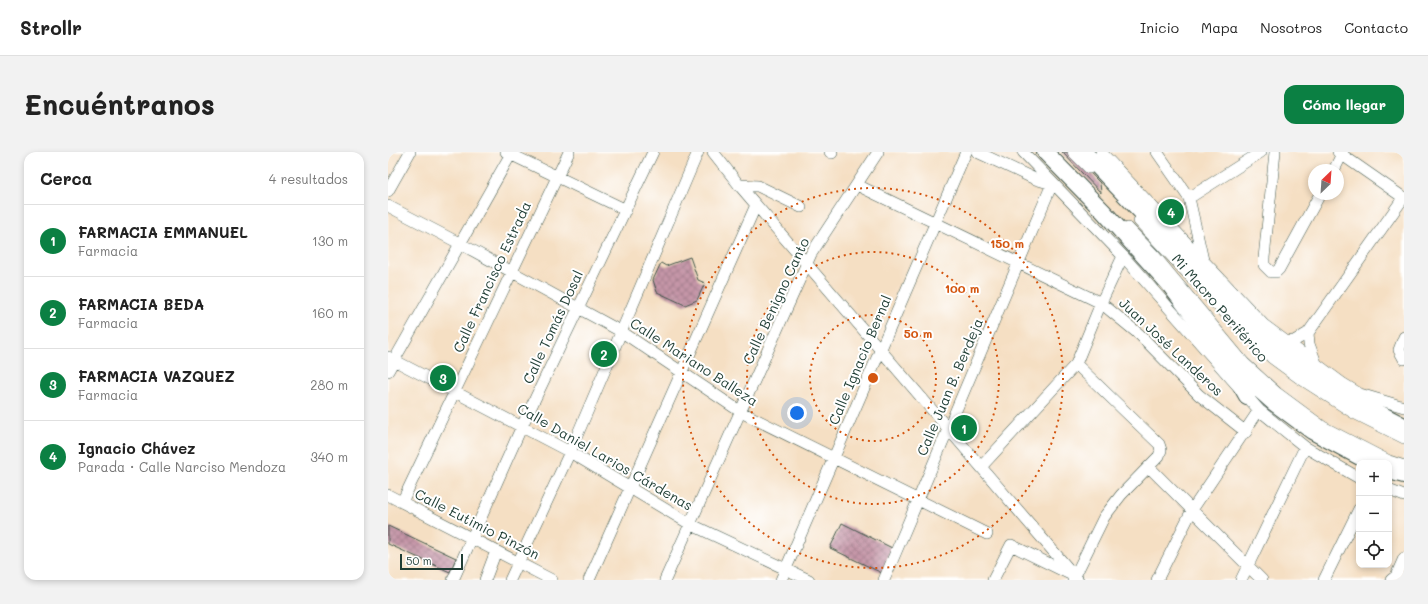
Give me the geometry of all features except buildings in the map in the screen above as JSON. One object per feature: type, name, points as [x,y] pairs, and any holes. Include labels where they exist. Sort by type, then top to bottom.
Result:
[{"type":"highway","points":[[1045,152],[1102,211],[1168,284],[1225,358],[1247,396]]},
{"type":"highway","points":[[1084,152],[1256,332],[1288,358],[1329,387],[1404,426]]},
{"type":"highway","points":[[1201,344],[1225,358],[1273,402],[1312,431],[1365,460]]},
{"type":"highway","points":[[1392,472],[1404,475]]},
{"type":"street","points":[[388,191],[410,152]]},
{"type":"street","name":"Calle Francisco Estrada","points":[[402,502],[556,176],[569,152]]},
{"type":"street","name":"Calle Tomás Dosal","points":[[453,580],[522,426],[654,152]]},
{"type":"street","points":[[510,580],[570,452],[698,152]]},
{"type":"street","points":[[713,152],[739,185],[1075,579]]},
{"type":"street","name":"Calle Benigno Canto","points":[[665,580],[742,412],[811,254],[878,152]]},
{"type":"street","name":"Calle Ignacio Bernal","points":[[781,580],[966,152]]},
{"type":"street","points":[[978,152],[1035,179],[1052,184]]},
{"type":"street","points":[[1023,152],[1052,184],[1123,256],[1259,410],[1305,447],[1356,476]]},
{"type":"street","name":"Mi Macro Periférico","points":[[1056,152],[1154,255],[1244,362],[1277,393],[1322,427],[1390,461],[1404,466]]},
{"type":"street","name":"Mi Macro Periférico","points":[[1073,152],[1112,191],[1215,303],[1272,358],[1298,378],[1354,413],[1404,438]]},
{"type":"street","points":[[1101,152],[1264,325],[1342,383],[1360,394],[1404,407]]},
{"type":"street","points":[[1157,152],[1189,198],[1203,261]]},
{"type":"street","points":[[1189,198],[1261,152]]},
{"type":"street","points":[[1275,152],[1264,258],[1264,265],[1271,272],[1276,272],[1279,269],[1317,200]]},
{"type":"street","points":[[388,371],[391,358],[460,243],[509,153],[626,210]]},
{"type":"street","points":[[1286,342],[1294,341],[1308,333],[1404,198],[1341,153],[1336,164]]},
{"type":"street","name":"Calle Juan B. Berdeja","points":[[884,580],[1052,184]]},
{"type":"street","points":[[739,185],[758,186],[801,207]]},
{"type":"street","name":"Juan José Landeros","points":[[857,185],[1101,303],[1140,335],[1199,395],[1246,432]]},
{"type":"street","points":[[590,580],[756,205]]},
{"type":"street","name":"Calle Mariano Balleza","points":[[388,206],[460,243],[622,332],[681,373],[742,412],[987,534]]},
{"type":"street","points":[[981,467],[1076,364],[1101,303],[1123,256]]},
{"type":"street","points":[[1308,333],[1309,344],[1316,363]]},
{"type":"street","points":[[1404,337],[1399,350],[1404,359]]},
{"type":"street","name":"Calle Daniel Larios Cárdenas","points":[[391,358],[570,452],[690,524],[808,580]]},
{"type":"street","points":[[1075,579],[1104,517],[1121,495],[1159,456],[1161,450],[1160,444],[1076,364]]},
{"type":"street","points":[[1157,580],[1192,510],[1246,432],[1259,410]]},
{"type":"street","points":[[1241,580],[1305,447]]},
{"type":"street","points":[[1149,467],[1262,580]]},
{"type":"street","points":[[1392,491],[1404,496]]},
{"type":"street","name":"Calle Eutimio Pinzón","points":[[388,494],[552,580]]},
{"type":"street","points":[[1324,580],[1356,514]]},
{"type":"street","points":[[993,580],[1011,545],[1075,579]]},
{"type":"street","points":[[485,580],[496,551]]},
{"type":"street","points":[[1391,580],[1396,576],[1404,558]]},
{"type":"place","name":"Ignacio Chávez","points":[[1171,212]]},
{"type":"place","name":"FARMACIA BEDA","points":[[604,354]]},
{"type":"place","name":"FARMACIA VAZQUEZ","points":[[443,378]]},
{"type":"place","name":"FARMACIA EMMANUEL","points":[[964,428]]}]
